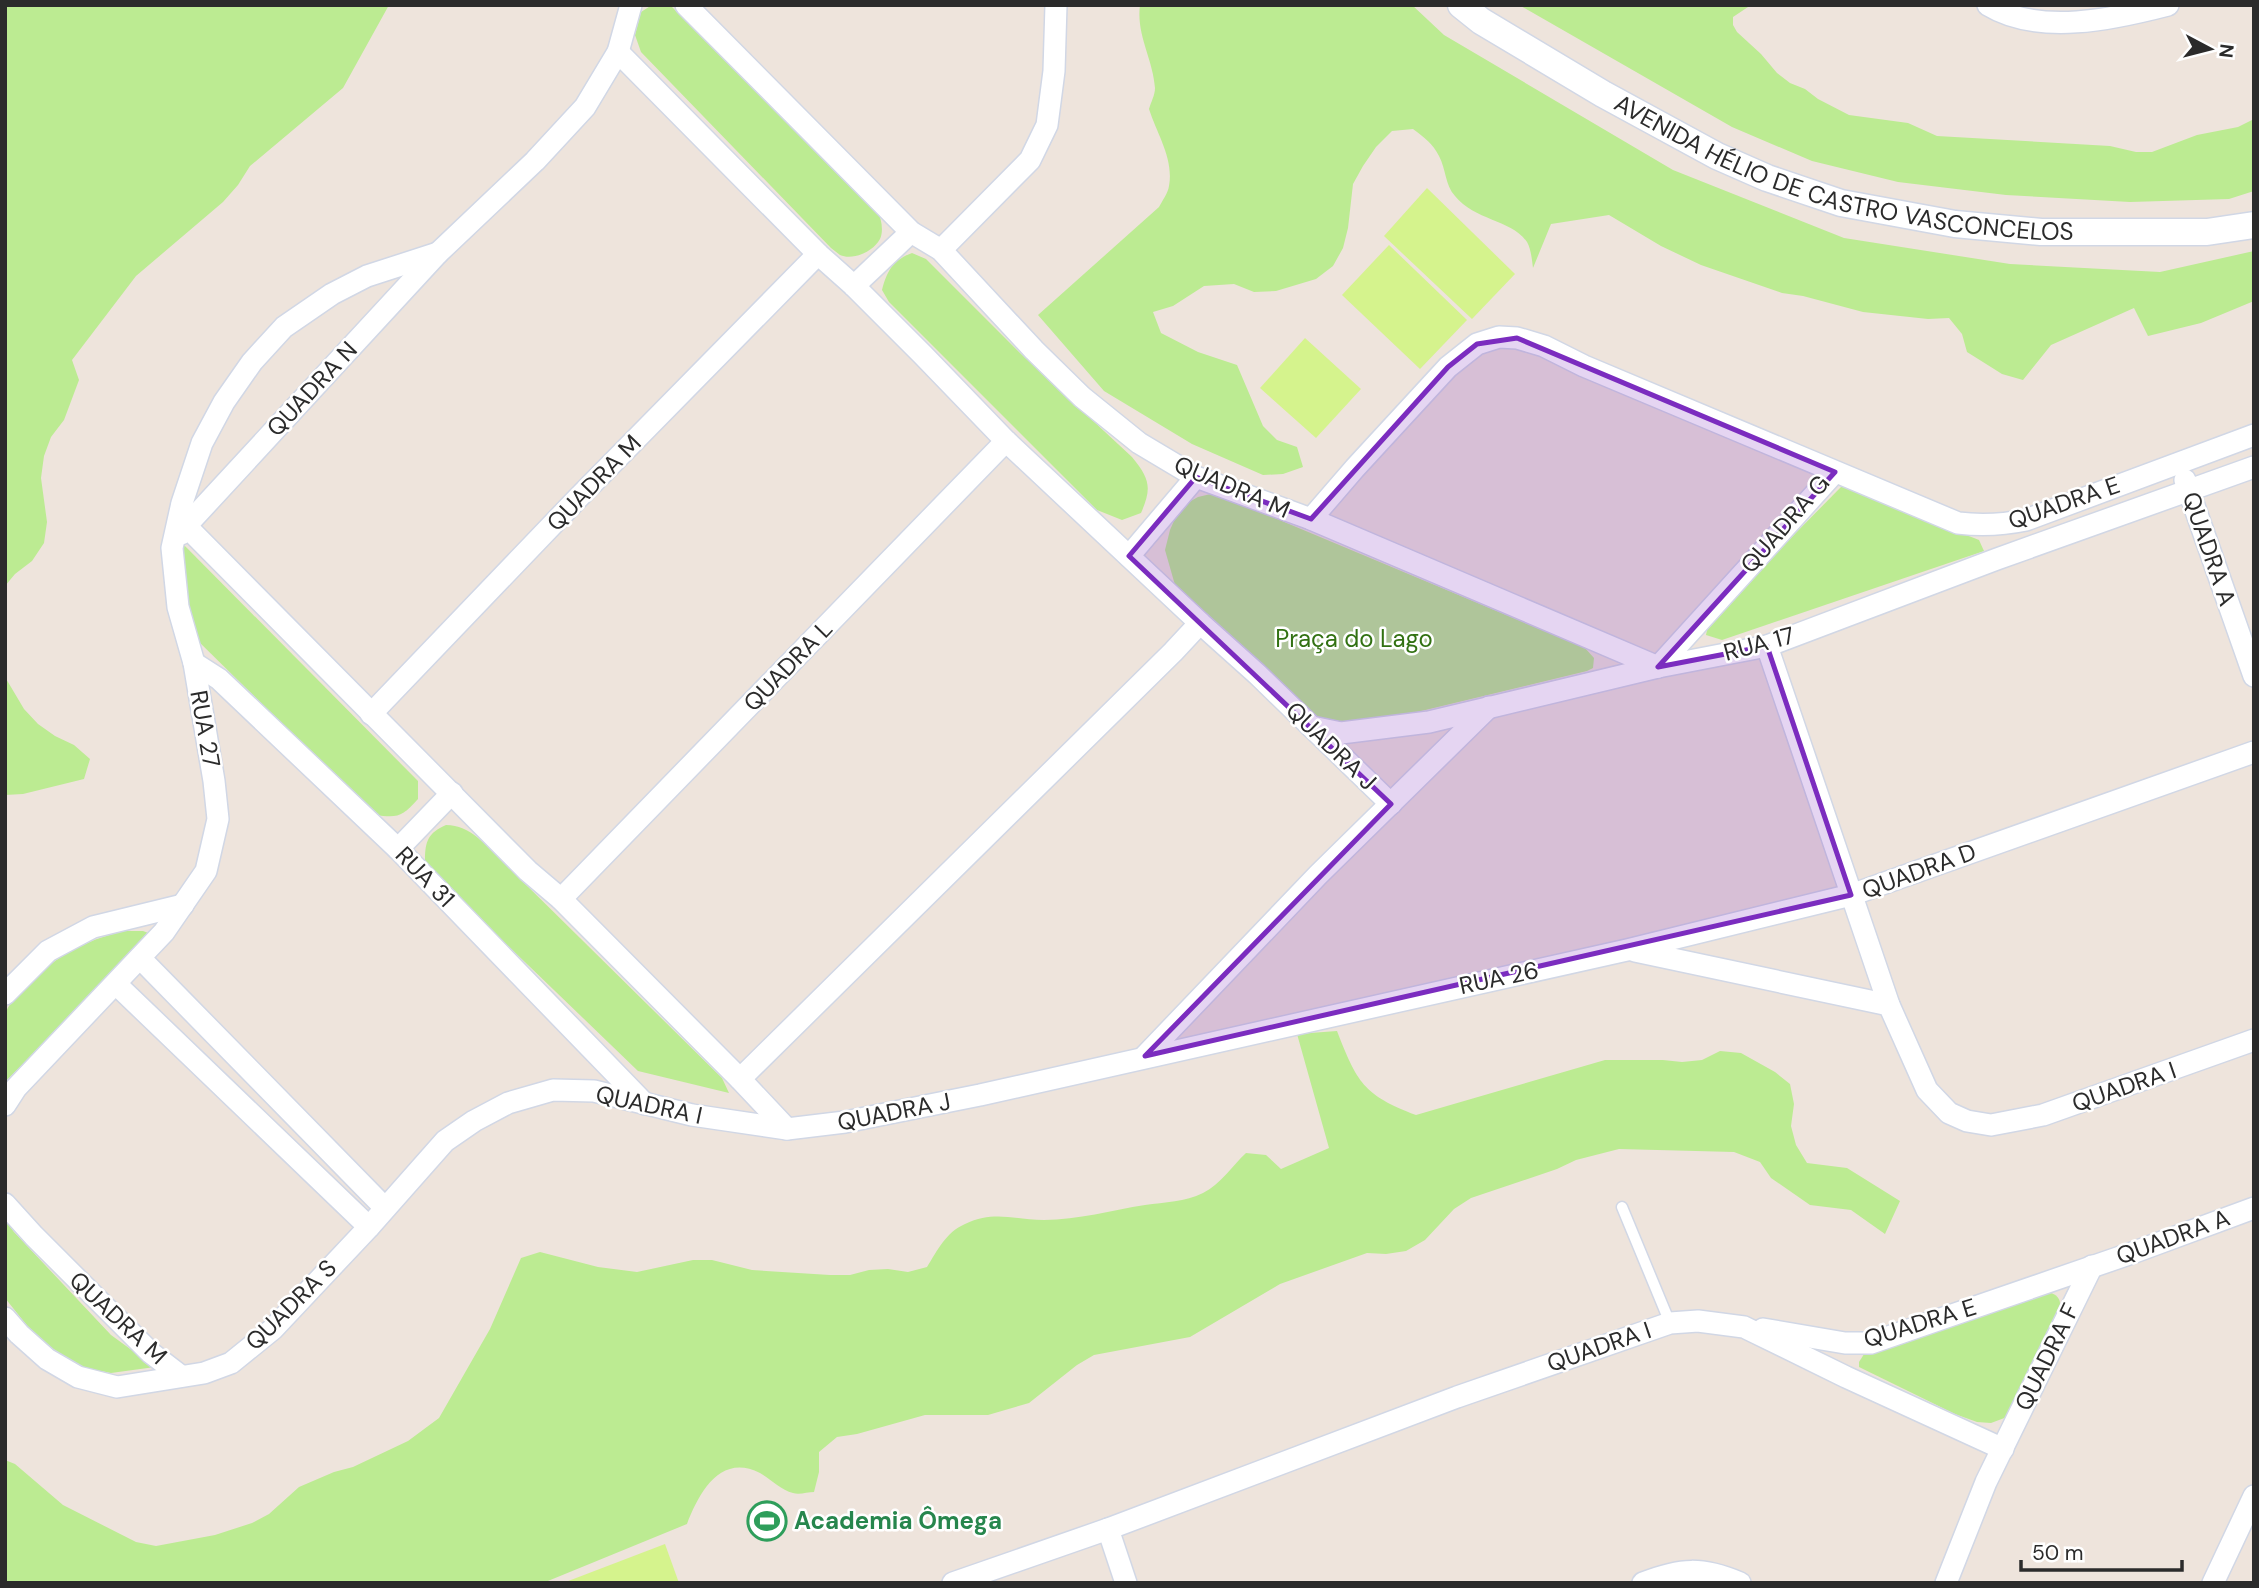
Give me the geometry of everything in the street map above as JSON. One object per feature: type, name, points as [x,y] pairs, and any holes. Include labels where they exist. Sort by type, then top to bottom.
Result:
[{"type":"street","name":"QUADRA M","points":[[685,5],[911,232],[941,250],[1034,350],[1082,397],[1139,443],[1196,477],[1311,519]]},
{"type":"street","points":[[941,250],[1030,160],[1047,125],[1054,71],[1056,5]]},
{"type":"street","name":"AVENIDA HÉLIO DE CASTRO VASCONCELOS","points":[[1461,5],[1480,21],[1717,156],[1766,178],[1841,203],[1955,224],[2041,232],[2207,232],[2254,225]]},
{"type":"street","points":[[1988,5],[2012,16],[2045,21],[2091,21],[2126,16],[2168,5]]},
{"type":"street","points":[[631,6],[618,52],[585,107],[535,160],[438,253],[366,276],[332,294],[284,327],[252,362],[224,402],[202,443],[182,503],[186,526],[528,871],[561,899],[787,1129]]},
{"type":"street","points":[[618,52],[1006,441],[1199,623],[1173,652],[740,1079]]},
{"type":"street","points":[[854,286],[911,232]]},
{"type":"street","name":"QUADRA N","points":[[186,526],[438,253]]},
{"type":"street","name":"QUADRA M","points":[[371,714],[818,254]]},
{"type":"street","name":"QUADRA G","points":[[1311,519],[1448,367],[1477,344],[1499,338],[1517,338],[1544,346],[1584,366],[1835,472],[1658,667]]},
{"type":"street","name":"QUADRA E","points":[[1835,472],[1958,523],[2004,525],[2026,520],[2254,435]]},
{"type":"street","name":"QUADRA L","points":[[561,899],[1006,441]]},
{"type":"street","name":"QUADRA A","points":[[2178,462],[2254,676]]},
{"type":"street","name":"RUA 17","points":[[1312,727],[1341,733],[1429,722],[1658,667],[1767,646],[1997,559],[2254,467]]},
{"type":"street","points":[[1129,556],[1196,477]]},
{"type":"street","name":"RUA 27","points":[[182,503],[172,548],[178,607],[194,663],[218,819],[206,871],[183,905]]},
{"type":"street","points":[[1311,519],[1658,667]]},
{"type":"street","points":[[172,548],[186,526]]},
{"type":"street","name":"QUADRA J","points":[[787,1129],[845,1122],[953,1100],[1144,1056],[1318,874],[1391,804],[1257,674],[1199,623]]},
{"type":"street","points":[[1767,646],[1852,895]]},
{"type":"street","name":"RUA 31","points":[[194,663],[219,679],[398,849],[645,1104]]},
{"type":"street","points":[[1391,804],[1491,706]]},
{"type":"street","name":"QUADRA D","points":[[1991,1125],[1967,1121],[1949,1113],[1927,1090],[1889,1005],[1852,895],[2254,752]]},
{"type":"street","points":[[398,849],[452,793]]},
{"type":"street","name":"RUA 26","points":[[1144,1056],[1627,950],[1852,895]]},
{"type":"street","points":[[5,1105],[16,1088],[141,958],[183,905]]},
{"type":"street","points":[[5,993],[48,951],[93,927],[183,905]]},
{"type":"street","points":[[1627,950],[1889,1005]]},
{"type":"street","points":[[141,958],[385,1208]]},
{"type":"street","points":[[116,985],[369,1227]]},
{"type":"street","name":"QUADRA I","points":[[1991,1125],[2043,1115],[2254,1040]]},
{"type":"street","name":"QUADRA I","points":[[385,1208],[445,1142],[474,1121],[508,1103],[553,1090],[594,1091],[692,1115],[787,1129]]},
{"type":"street","name":"QUADRA M","points":[[5,1204],[151,1353],[181,1376]]},
{"type":"street","name":"QUADRA S","points":[[181,1376],[204,1373],[231,1363],[273,1329],[385,1208]]},
{"type":"street","name":"QUADRA A","points":[[2092,1266],[2254,1208]]},
{"type":"street","name":"QUADRA E","points":[[1744,1327],[1846,1343],[1871,1343],[2092,1266]]},
{"type":"street","name":"QUADRA F","points":[[2003,1448],[2092,1266]]},
{"type":"street","points":[[2037,1285],[2061,1292],[2067,1297],[2071,1307]]},
{"type":"street","name":"QUADRA M","points":[[5,1318],[47,1359],[78,1377],[117,1387],[181,1376]]},
{"type":"street","name":"QUADRA I","points":[[1108,1529],[1457,1396],[1670,1322],[1698,1321],[1744,1327],[2003,1448]]},
{"type":"street","points":[[1864,1385],[1855,1373],[1853,1358],[1858,1351],[1871,1343]]},
{"type":"street","points":[[1946,1583],[1986,1482],[2003,1448]]},
{"type":"street","points":[[2213,1583],[2254,1496]]},
{"type":"street","points":[[953,1583],[1108,1529],[1126,1583]]},
{"type":"street","points":[[1643,1583],[1664,1575],[1723,1576],[1740,1583]]},
{"type":"lane","points":[[1622,1207],[1670,1322]]},
{"type":"highlighted area","points":[[1517,338],[1835,472],[1658,667],[1767,646],[1851,895],[1145,1056],[1391,804],[1129,556],[1196,477],[1311,519],[1448,367],[1477,344]]},
{"type":"green space","points":[[5,5],[389,5],[343,88],[250,166],[223,202],[136,276],[72,360],[79,380],[64,420],[51,437],[44,456],[41,478],[47,522],[44,543],[32,561],[5,586]]},
{"type":"green space","points":[[652,5],[672,7],[878,211],[882,232],[873,247],[863,254],[851,257],[840,255],[831,248],[641,52],[635,35],[641,12]]},
{"type":"green space","points":[[1140,5],[1412,5],[1444,35],[1673,170],[1844,238],[2010,264],[2160,272],[2254,251],[2254,301],[2201,323],[2148,336],[2134,308],[2051,345],[2023,380],[2002,374],[1967,352],[1962,334],[1949,318],[1928,319],[1863,312],[1782,293],[1701,265],[1661,246],[1609,215],[1551,224],[1533,268],[1527,242],[1520,234],[1472,210],[1455,196],[1449,187],[1439,156],[1428,141],[1413,129],[1392,131],[1376,147],[1353,184],[1343,248],[1333,266],[1316,279],[1276,291],[1254,292],[1234,284],[1204,286],[1173,306],[1153,312],[1161,333],[1198,352],[1237,365],[1263,426],[1277,440],[1297,447],[1303,467],[1283,474],[1263,475],[1192,444],[1104,391],[1038,315],[1159,207],[1168,189],[1170,176],[1167,156],[1149,109],[1155,88],[1140,27]]},
{"type":"green space","points":[[1519,5],[1751,5],[1733,17],[1733,25],[1777,73],[1790,83],[1849,115],[1908,123],[1937,136],[2110,146],[2136,152],[2152,152],[2197,135],[2238,127],[2254,119],[2254,191],[2229,199],[2130,202],[2006,195],[1898,182],[1812,161],[1732,127]]},
{"type":"green space","points":[[1427,188],[1515,274],[1472,319],[1384,236]]},
{"type":"green space","points":[[1389,245],[1467,320],[1420,369],[1342,295]]},
{"type":"green space","points":[[912,253],[926,259],[1020,353],[1132,457],[1146,478],[1148,490],[1141,513],[1122,520],[1097,510],[889,302],[882,290],[886,277],[895,263]]},
{"type":"green space","points":[[1305,338],[1361,389],[1316,438],[1260,388]]},
{"type":"green space","points":[[1842,486],[1979,540],[1984,551],[1722,640],[1706,635],[1709,621]]},
{"type":"green space","name":"Praça do Lago","points":[[1215,493],[1585,648],[1594,658],[1593,668],[1413,713],[1343,724],[1321,721],[1175,585],[1165,550],[1180,507],[1198,497]]},
{"type":"green space","points":[[181,542],[418,781],[418,799],[408,810],[394,816],[375,815],[193,636],[185,604]]},
{"type":"green space","points":[[5,677],[24,709],[38,724],[74,745],[90,759],[84,779],[23,794],[5,795]]},
{"type":"green space","points":[[446,825],[463,828],[483,843],[722,1078],[729,1093],[638,1071],[473,912],[425,861],[429,838]]},
{"type":"green space","points":[[124,931],[151,934],[5,1082],[5,1017],[15,998],[59,958],[96,940]]},
{"type":"green space","points":[[1337,1031],[1350,1063],[1364,1085],[1384,1101],[1416,1115],[1605,1060],[1682,1062],[1702,1060],[1720,1051],[1741,1053],[1775,1072],[1790,1084],[1794,1104],[1791,1126],[1796,1145],[1807,1163],[1847,1168],[1900,1201],[1885,1234],[1851,1210],[1810,1205],[1771,1178],[1760,1162],[1734,1152],[1619,1149],[1576,1160],[1471,1198],[1454,1209],[1425,1240],[1406,1251],[1367,1253],[1280,1284],[1190,1337],[1094,1355],[1029,1403],[988,1415],[925,1415],[837,1437],[819,1452],[819,1472],[814,1492],[789,1492],[760,1473],[746,1468],[733,1468],[722,1472],[705,1489],[687,1524],[543,1583],[5,1583],[5,1460],[15,1464],[63,1505],[136,1542],[156,1546],[215,1535],[252,1523],[269,1514],[299,1487],[353,1467],[408,1441],[439,1418],[490,1329],[521,1258],[540,1252],[598,1267],[637,1272],[693,1260],[712,1260],[752,1270],[830,1275],[888,1269],[908,1272],[927,1267],[943,1242],[958,1227],[986,1217],[1044,1220],[1069,1218],[1189,1198],[1215,1185],[1246,1153],[1266,1155],[1281,1169],[1329,1148],[1297,1034]]},
{"type":"green space","points":[[5,1219],[14,1232],[111,1335],[155,1367],[111,1373],[80,1367],[37,1338],[5,1298]]},
{"type":"green space","points":[[2048,1292],[2058,1298],[2060,1310],[2007,1417],[1991,1423],[1977,1422],[1859,1367],[1866,1351]]},
{"type":"green space","points":[[665,1544],[679,1583],[563,1583]]},
{"type":"place","name":"Academia Ômega","points":[[767,1521]]}]
